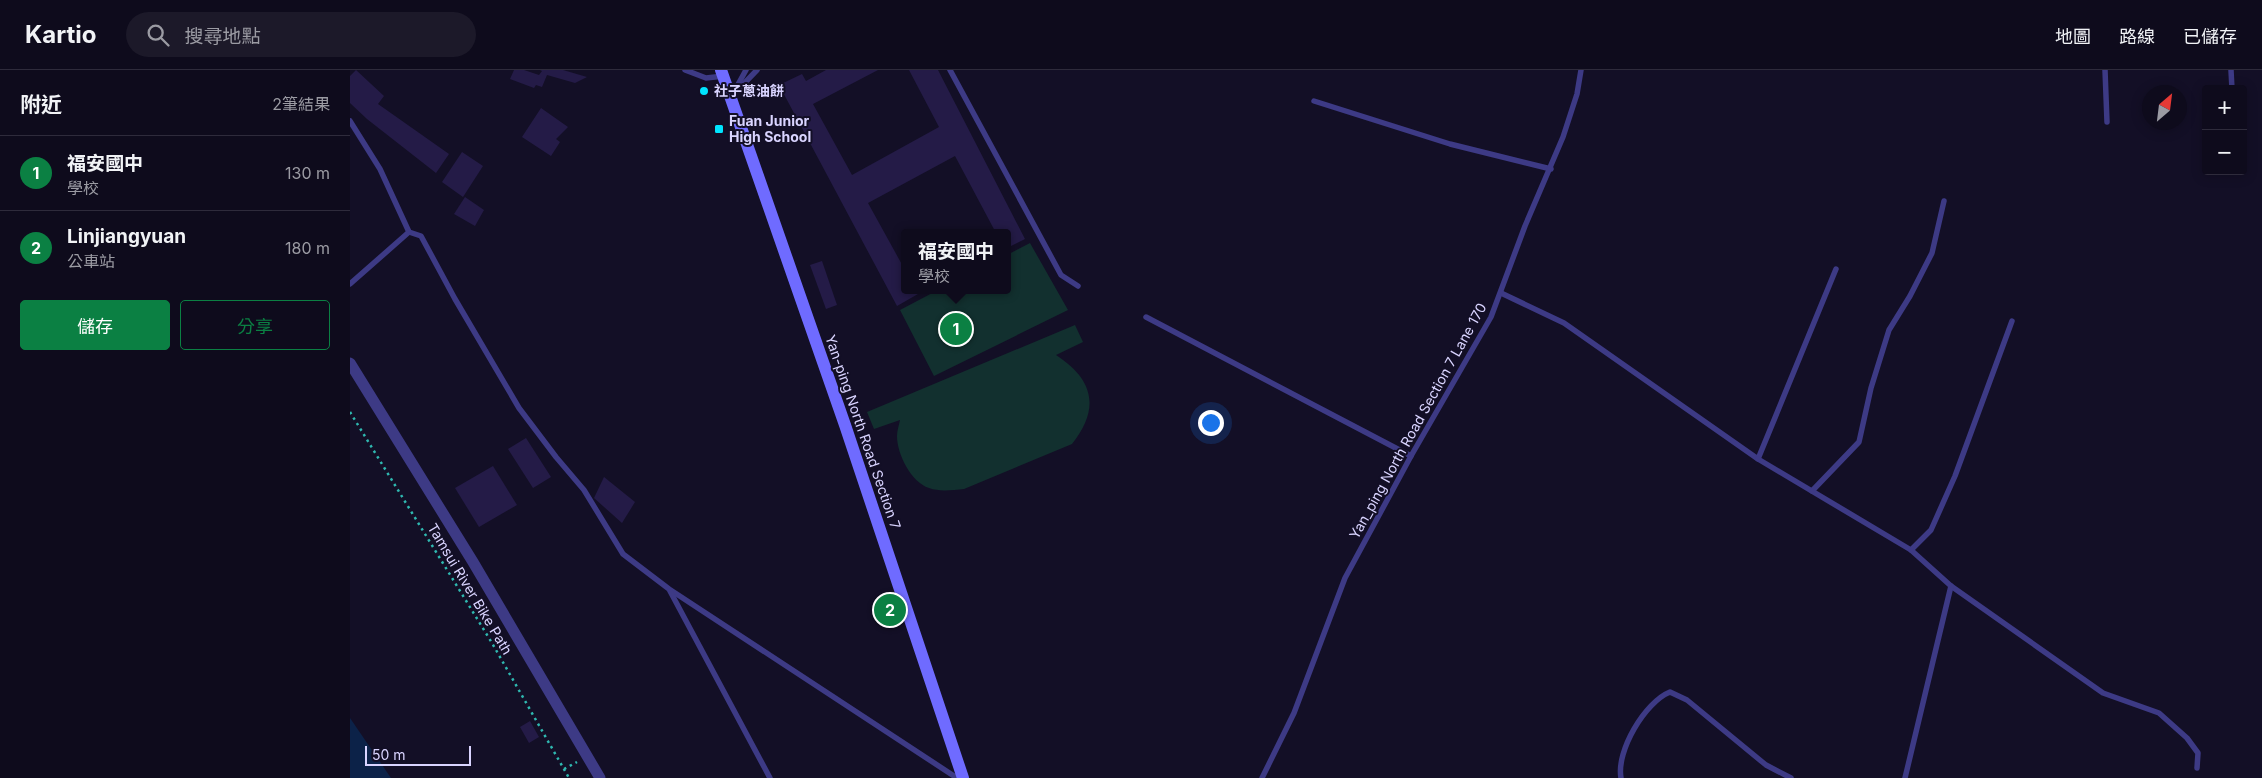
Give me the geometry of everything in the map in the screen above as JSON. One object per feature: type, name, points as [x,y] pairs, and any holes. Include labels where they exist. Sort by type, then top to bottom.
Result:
[{"type":"street","name":"Yan-ping North Road Section 7","points":[[722,73],[732,97],[845,425],[963,778]]},
{"type":"street","points":[[350,363],[473,562],[600,778]]},
{"type":"lane","points":[[685,70],[706,78],[722,73]]},
{"type":"lane","points":[[732,97],[746,70]]},
{"type":"lane","points":[[732,97],[757,70]]},
{"type":"lane","points":[[950,70],[1062,275],[1078,286]]},
{"type":"lane","name":"Yan_ping North Road Section 7 Lane 170","points":[[1262,778],[1294,714],[1345,578],[1411,456],[1491,317],[1502,293],[1525,226],[1564,137],[1577,94],[1581,70]]},
{"type":"lane","points":[[2105,70],[2107,122]]},
{"type":"lane","points":[[2231,70],[2232,85]]},
{"type":"lane","points":[[1314,101],[1450,144],[1550,169]]},
{"type":"lane","points":[[350,121],[380,169],[409,232],[422,236],[455,299],[519,408],[584,490],[623,554],[669,589],[957,778]]},
{"type":"lane","points":[[1812,491],[1859,442],[1871,388],[1889,330],[1910,296],[1932,253],[1944,201]]},
{"type":"lane","points":[[350,284],[409,232]]},
{"type":"lane","points":[[1758,458],[1836,269]]},
{"type":"lane","points":[[1502,293],[1564,323],[1758,458],[1911,550],[1951,586],[2103,693],[2159,713],[2187,738],[2198,753],[2197,768]]},
{"type":"lane","points":[[1146,317],[1411,456]]},
{"type":"lane","points":[[1911,550],[1931,530],[1955,476],[2012,320]]},
{"type":"lane","points":[[1905,778],[1951,586]]},
{"type":"lane","points":[[669,589],[770,778]]},
{"type":"lane","points":[[1621,778],[1621,756],[1627,741],[1654,703],[1662,695],[1670,692],[1687,700],[1766,765],[1791,778]]},
{"type":"path","name":"Tamsui River Bike Path","points":[[350,412],[492,642],[569,778]]},
{"type":"green space","points":[[1030,243],[1068,310],[934,376],[900,310],[930,294],[1011,294],[1011,253]]},
{"type":"green space","points":[[1075,325],[1083,342],[1056,355],[1078,374],[1085,384],[1089,395],[1087,418],[1072,444],[964,489],[942,490],[922,485],[906,467],[899,451],[897,434],[900,420],[874,429],[867,412]]},
{"type":"water","points":[[350,718],[391,778],[350,778]]},
{"type":"building","points":[[356,70],[384,96],[378,104],[449,154],[436,173],[367,119],[350,103],[350,76]]},
{"type":"building","points":[[514,70],[524,70],[539,75],[542,71],[540,70],[563,70],[587,77],[575,83],[547,75],[542,87],[536,85],[534,88],[510,79]]},
{"type":"building","points":[[826,70],[878,70],[813,104],[852,175],[939,127],[909,70],[938,70],[1025,239],[1011,246],[1011,229],[994,229],[955,156],[868,203],[901,263],[901,294],[918,294],[897,306],[779,85],[802,74],[806,81]]},
{"type":"building","points":[[541,108],[568,127],[556,139],[560,142],[551,156],[522,137]]},
{"type":"building","points":[[462,152],[483,166],[463,197],[442,182]]},
{"type":"building","points":[[465,197],[484,210],[475,226],[454,214]]},
{"type":"building","points":[[822,261],[837,305],[826,309],[810,265]]},
{"type":"building","points":[[526,438],[551,477],[533,488],[508,449]]},
{"type":"building","points":[[493,466],[517,505],[479,527],[455,488]]},
{"type":"building","points":[[604,477],[635,502],[622,523],[594,498]]},
{"type":"building","points":[[530,721],[539,737],[529,743],[520,727]]},
{"type":"place","name":"社子蔥油餅","points":[[704,91]]},
{"type":"place","name":"Fuan Junior High School","points":[[719,129]]},
{"type":"place","name":"福安國中","points":[[956,329]]},
{"type":"place","name":"Linjiangyuan","points":[[890,610]]}]
